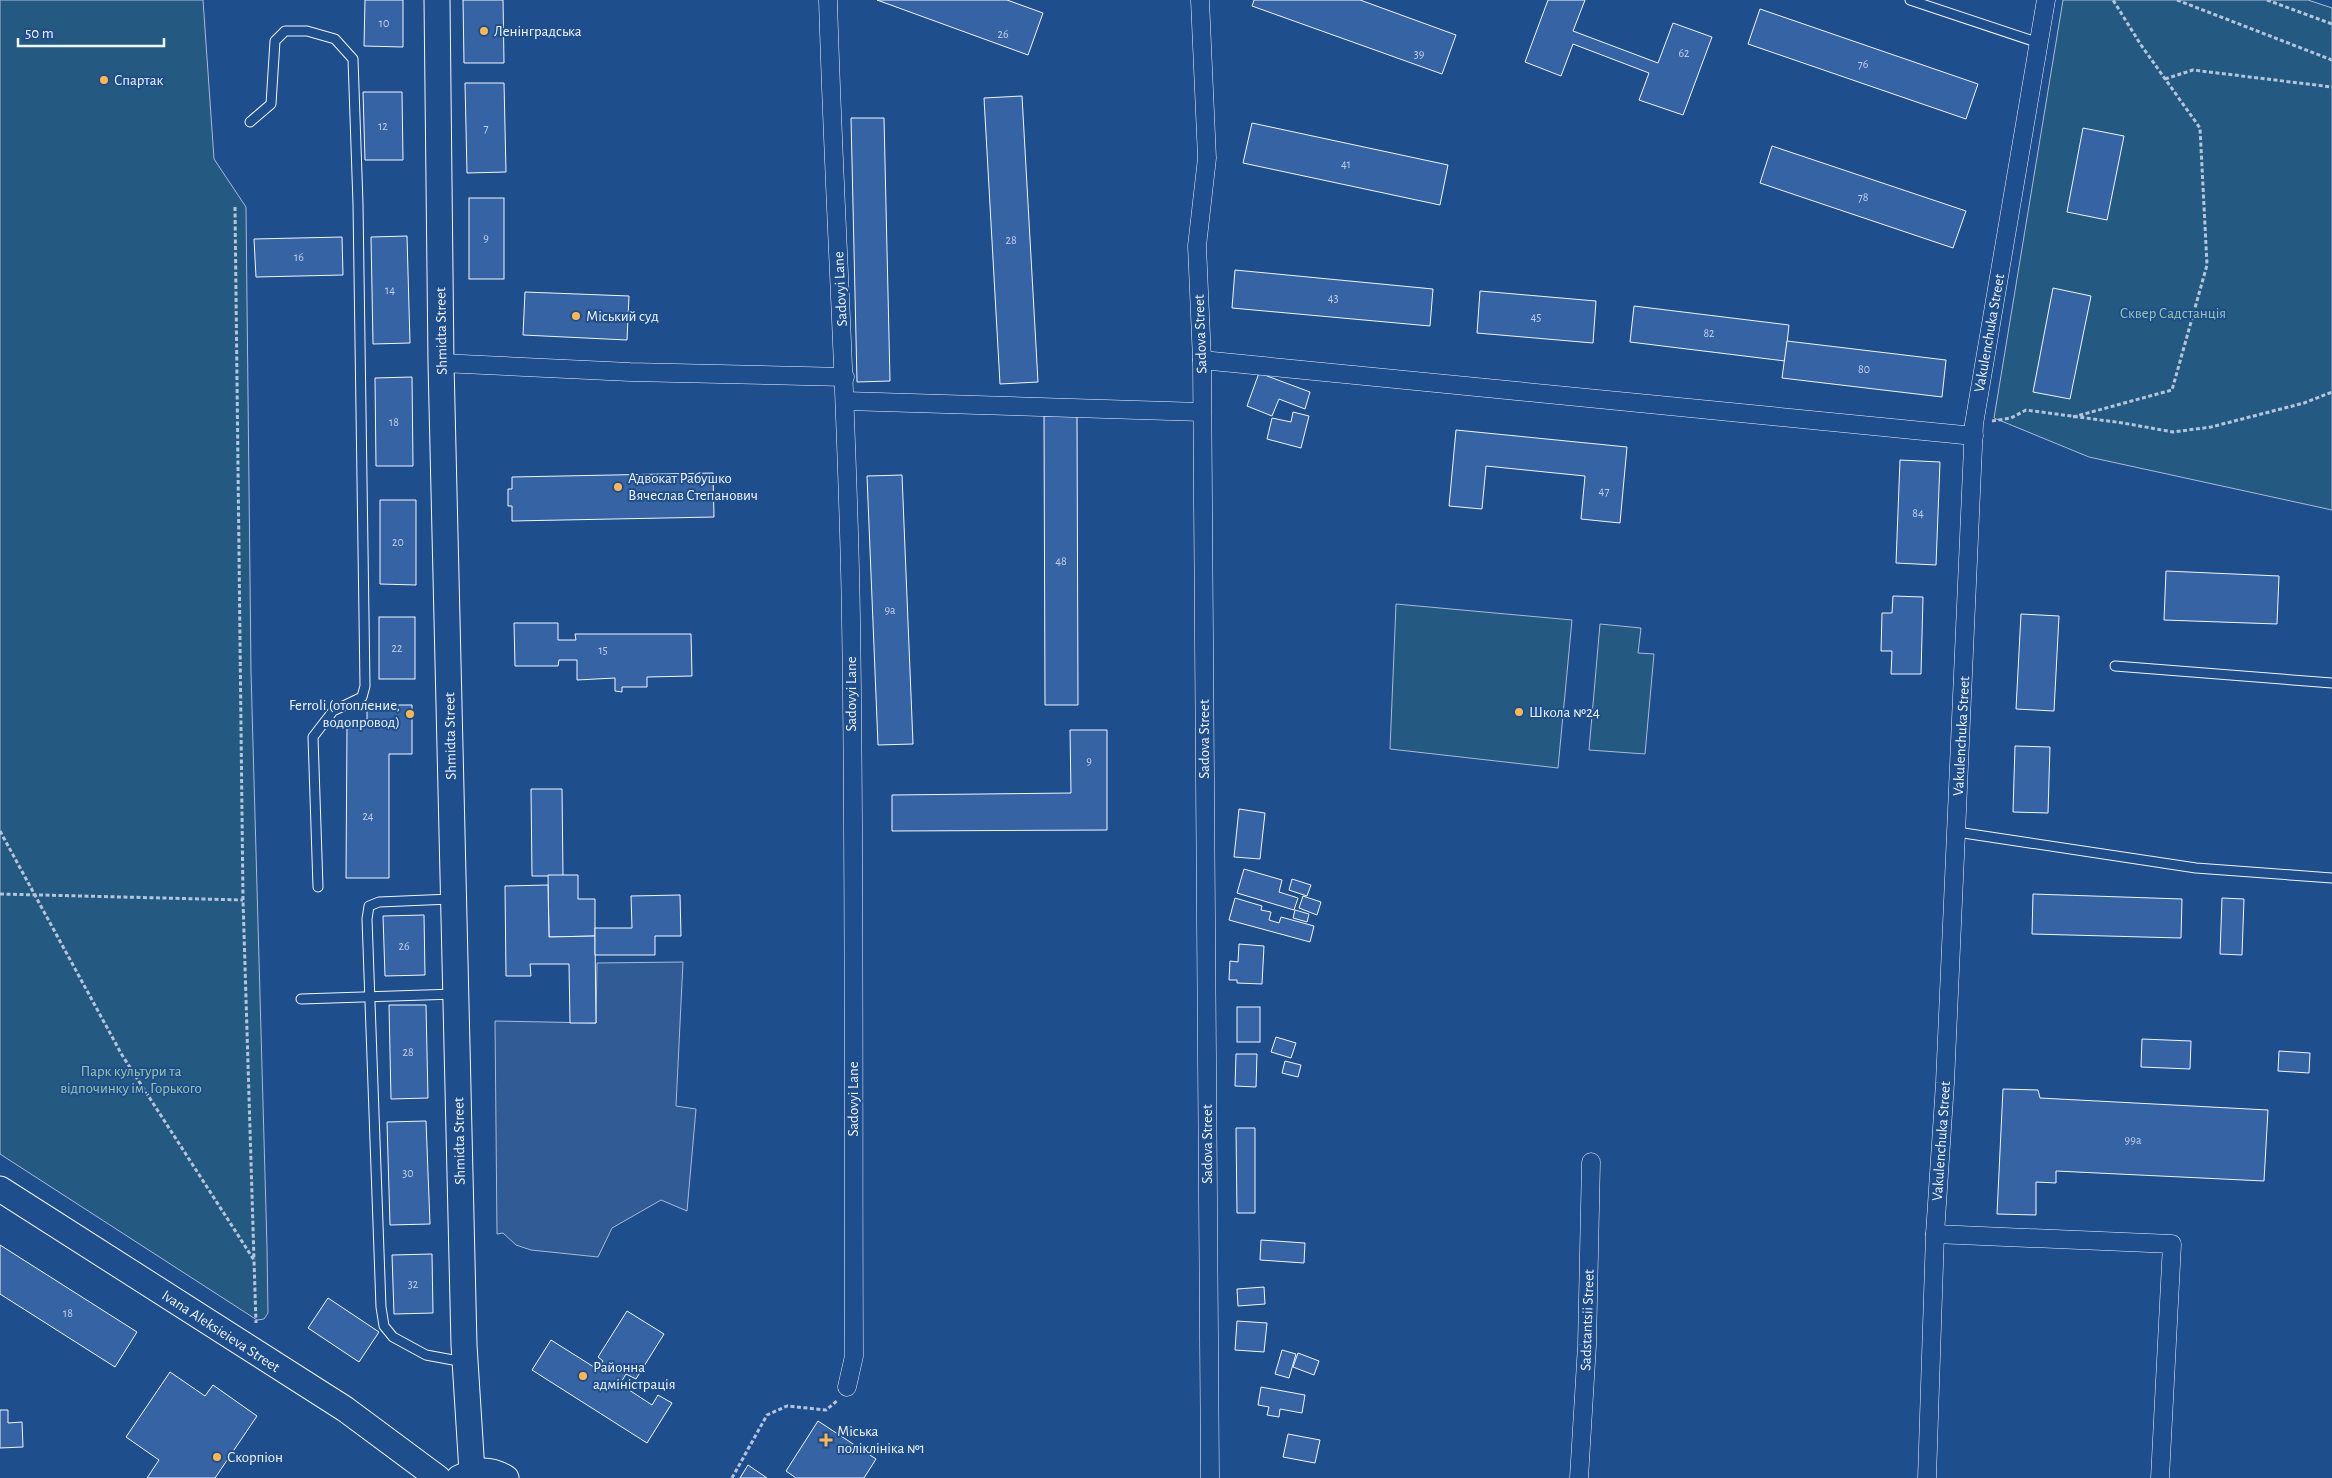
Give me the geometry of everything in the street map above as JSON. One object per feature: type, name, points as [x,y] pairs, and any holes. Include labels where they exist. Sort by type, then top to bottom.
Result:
[{"type":"street","name":"Shmidta Street","points":[[437,0],[441,363],[465,1362],[466,1475]]},
{"type":"street","name":"Sadovyi Lane","points":[[828,0],[832,126],[846,401],[851,620],[854,1356],[846,1387]]},
{"type":"street","name":"Sadova Street","points":[[1200,0],[1207,158],[1196,246],[1202,360],[1210,1478]]},
{"type":"street","name":"Vakulenchuka Street","points":[[1927,1478],[1935,1234],[1946,1083],[1974,430],[2046,0]]},
{"type":"street","points":[[1202,360],[1974,430]]},
{"type":"street","points":[[441,363],[630,372],[845,377]]},
{"type":"street","points":[[846,401],[1202,412]]},
{"type":"street","name":"Sadstantsii Street","points":[[1579,1478],[1587,1345],[1591,1162]]},
{"type":"street","name":"Ivana Aleksieieva Street","points":[[0,1189],[345,1409],[438,1478]]},
{"type":"street","points":[[1935,1234],[2172,1244],[2160,1478]]},
{"type":"street","points":[[466,1475],[486,1470],[499,1473],[506,1478]]},
{"type":"lane","points":[[1910,0],[2039,43]]},
{"type":"lane","points":[[250,122],[271,104],[275,41],[285,31],[307,31],[335,39],[353,59],[358,204],[365,686],[362,697],[333,711],[313,737],[318,887]]},
{"type":"lane","points":[[2115,666],[2332,683]]},
{"type":"lane","points":[[1957,832],[2196,868],[2332,878]]},
{"type":"lane","points":[[454,899],[379,902],[369,906],[367,919],[381,1307],[384,1326],[393,1337],[426,1355],[465,1362]]},
{"type":"lane","points":[[301,999],[456,994]]},
{"type":"path","points":[[2073,417],[2172,390],[2207,265],[2200,128],[2112,0]]},
{"type":"path","points":[[2176,0],[2332,60]]},
{"type":"path","points":[[2267,0],[2332,24]]},
{"type":"path","points":[[2165,79],[2193,70],[2332,87]]},
{"type":"path","points":[[235,207],[243,900],[256,1323]]},
{"type":"path","points":[[1974,430],[2011,418],[2026,410],[2123,423],[2172,432],[2211,427],[2304,403],[2332,392]]},
{"type":"path","points":[[0,831],[122,1055],[254,1260]]},
{"type":"path","points":[[0,894],[243,900]]},
{"type":"path","points":[[732,1478],[767,1414],[787,1406],[826,1410],[837,1402],[846,1387]]},
{"type":"green space","name":"Парк культури та відпочинку ім. Горького","points":[[0,0],[203,0],[214,159],[246,207],[251,672],[267,1247],[268,1313],[264,1319],[257,1320],[0,1154]]},
{"type":"green space","name":"Сквер Садстанція","points":[[2063,0],[2308,0],[2332,8],[2332,510],[2089,457],[1994,418]]},
{"type":"green space","points":[[1396,604],[1572,620],[1558,768],[1390,749]]},
{"type":"green space","points":[[1600,624],[1641,628],[1638,653],[1654,654],[1645,754],[1589,750]]},
{"type":"shaded area","points":[[683,962],[676,1106],[696,1109],[687,1211],[661,1200],[612,1228],[598,1257],[531,1250],[516,1245],[503,1233],[497,1234],[495,1021],[596,1023],[597,963]]},
{"type":"building","points":[[365,0],[403,0],[403,47],[364,46]]},
{"type":"building","name":"Ленінградська","points":[[463,0],[503,0],[504,63],[464,63]]},
{"type":"building","points":[[877,0],[1007,0],[1043,13],[1028,55]]},
{"type":"building","points":[[1254,0],[1360,0],[1456,35],[1442,74],[1252,6]]},
{"type":"building","points":[[1548,0],[1585,0],[1573,31],[1658,63],[1673,23],[1712,37],[1683,115],[1639,100],[1649,73],[1573,44],[1561,76],[1525,62]]},
{"type":"building","points":[[1760,9],[1978,84],[1966,119],[1748,44]]},
{"type":"building","points":[[465,83],[504,83],[506,172],[467,173]]},
{"type":"building","points":[[363,92],[402,92],[403,160],[365,160]]},
{"type":"building","points":[[1022,96],[1038,382],[1000,384],[984,98]]},
{"type":"building","points":[[851,118],[884,118],[890,381],[857,382]]},
{"type":"building","points":[[1252,123],[1448,165],[1440,205],[1243,163]]},
{"type":"building","points":[[2083,128],[2124,136],[2107,220],[2067,212]]},
{"type":"building","points":[[1772,146],[1966,211],[1953,248],[1760,183]]},
{"type":"building","points":[[469,198],[504,198],[504,279],[469,279]]},
{"type":"building","points":[[407,236],[410,343],[373,344],[371,237]]},
{"type":"building","points":[[342,237],[343,275],[256,277],[254,239]]},
{"type":"building","points":[[1235,270],[1433,289],[1430,326],[1232,308]]},
{"type":"building","points":[[2053,288],[2091,296],[2070,399],[2033,392]]},
{"type":"building","points":[[1480,291],[1596,301],[1593,343],[1477,333]]},
{"type":"building","name":"Міський суд","points":[[525,292],[629,296],[627,340],[523,335]]},
{"type":"building","points":[[1634,306],[1789,325],[1785,361],[1630,342]]},
{"type":"building","points":[[1787,341],[1946,360],[1942,397],[1782,378]]},
{"type":"building","points":[[1259,373],[1310,392],[1305,409],[1279,399],[1272,416],[1247,406]]},
{"type":"building","points":[[412,377],[413,466],[376,466],[375,378]]},
{"type":"building","points":[[1293,412],[1309,416],[1301,448],[1267,439],[1272,418],[1291,422]]},
{"type":"building","points":[[1044,416],[1077,416],[1078,705],[1045,705]]},
{"type":"building","points":[[1456,430],[1627,447],[1620,523],[1581,519],[1585,476],[1486,466],[1482,509],[1449,506]]},
{"type":"building","points":[[1900,460],[1940,462],[1936,565],[1896,563]]},
{"type":"building","points":[[713,473],[714,517],[512,521],[512,506],[508,506],[508,489],[512,489],[512,477]]},
{"type":"building","points":[[902,475],[913,744],[878,745],[867,476]]},
{"type":"building","points":[[380,500],[416,500],[416,585],[380,584]]},
{"type":"building","points":[[2166,571],[2279,576],[2277,624],[2164,620]]},
{"type":"building","points":[[1893,596],[1923,597],[1921,674],[1891,674],[1892,651],[1881,651],[1882,613],[1892,613]]},
{"type":"building","points":[[2021,614],[2059,616],[2054,711],[2016,709]]},
{"type":"building","points":[[379,617],[415,617],[415,679],[379,679]]},
{"type":"building","points":[[514,623],[558,623],[558,640],[576,640],[575,634],[691,634],[692,676],[647,677],[647,687],[622,687],[622,692],[615,691],[615,678],[577,680],[577,660],[559,660],[558,666],[515,666]]},
{"type":"building","points":[[367,705],[412,705],[412,754],[389,754],[389,878],[346,878],[347,726],[367,726]]},
{"type":"building","points":[[1070,730],[1107,730],[1107,830],[892,831],[892,795],[1071,793]]},
{"type":"building","points":[[2015,746],[2050,747],[2048,813],[2013,812]]},
{"type":"building","points":[[531,789],[562,789],[563,876],[532,876]]},
{"type":"building","points":[[1239,809],[1265,813],[1260,859],[1234,857]]},
{"type":"building","points":[[1244,869],[1282,880],[1279,892],[1298,898],[1294,910],[1237,893]]},
{"type":"building","points":[[548,875],[578,875],[578,899],[595,899],[595,936],[549,937]]},
{"type":"building","points":[[1292,879],[1311,885],[1307,896],[1289,890]]},
{"type":"building","points":[[548,885],[549,937],[595,936],[596,1023],[570,1023],[569,964],[530,964],[531,976],[506,976],[505,886]]},
{"type":"building","points":[[2033,894],[2182,899],[2181,938],[2032,934]]},
{"type":"building","points":[[680,895],[681,936],[655,936],[655,955],[595,955],[595,928],[632,928],[631,896]]},
{"type":"building","points":[[1303,896],[1321,902],[1317,915],[1299,908]]},
{"type":"building","points":[[1235,898],[1262,906],[1261,910],[1271,912],[1269,920],[1279,923],[1281,917],[1314,926],[1310,942],[1229,920]]},
{"type":"building","points":[[2222,898],[2244,899],[2242,955],[2220,954]]},
{"type":"building","points":[[1295,910],[1309,914],[1307,922],[1293,918]]},
{"type":"building","points":[[424,915],[425,975],[385,976],[383,916]]},
{"type":"building","points":[[1239,944],[1264,946],[1262,984],[1237,983],[1237,980],[1229,980],[1230,961],[1238,962]]},
{"type":"building","points":[[389,1005],[426,1005],[428,1098],[391,1099]]},
{"type":"building","points":[[1237,1007],[1260,1007],[1260,1042],[1237,1042]]},
{"type":"building","points":[[1276,1037],[1296,1043],[1291,1058],[1271,1052]]},
{"type":"building","points":[[2142,1039],[2191,1041],[2190,1069],[2141,1067]]},
{"type":"building","points":[[2279,1051],[2310,1053],[2309,1073],[2278,1071]]},
{"type":"building","points":[[1236,1054],[1257,1054],[1256,1087],[1235,1086]]},
{"type":"building","points":[[1285,1061],[1301,1065],[1298,1077],[1282,1073]]},
{"type":"building","points":[[2003,1089],[2038,1090],[2040,1098],[2268,1110],[2264,1181],[2056,1171],[2056,1183],[2036,1182],[2036,1215],[1997,1214]]},
{"type":"building","points":[[426,1121],[430,1224],[390,1225],[387,1122]]},
{"type":"building","points":[[1236,1128],[1255,1128],[1255,1213],[1237,1213]]},
{"type":"building","points":[[1261,1240],[1305,1243],[1304,1263],[1260,1260]]},
{"type":"building","points":[[0,1245],[137,1332],[115,1367],[0,1294]]},
{"type":"building","points":[[432,1254],[433,1313],[394,1314],[392,1255]]},
{"type":"building","points":[[1264,1287],[1265,1304],[1238,1306],[1237,1289]]},
{"type":"building","points":[[328,1298],[379,1332],[359,1362],[308,1328]]},
{"type":"building","name":"Районна адміністрація","points":[[627,1311],[664,1334],[636,1379],[626,1374],[620,1384],[652,1405],[658,1395],[672,1403],[647,1443],[532,1370],[551,1340],[597,1369],[603,1361],[598,1357]]},
{"type":"building","points":[[1237,1321],[1267,1323],[1264,1352],[1235,1350]]},
{"type":"building","points":[[1282,1350],[1296,1354],[1289,1378],[1275,1374]]},
{"type":"building","points":[[1298,1353],[1319,1361],[1314,1375],[1293,1367]]},
{"type":"building","points":[[170,1372],[205,1396],[213,1385],[257,1416],[215,1478],[147,1478],[159,1460],[126,1437]]},
{"type":"building","points":[[1261,1387],[1305,1395],[1302,1413],[1280,1409],[1279,1417],[1267,1415],[1269,1407],[1258,1405]]},
{"type":"building","points":[[0,1410],[8,1410],[8,1423],[22,1422],[23,1447],[0,1448]]},
{"type":"building","name":"Міська поліклініка №1","points":[[818,1421],[876,1459],[864,1478],[796,1478],[786,1471]]},
{"type":"building","points":[[1288,1434],[1320,1440],[1315,1463],[1283,1457]]},
{"type":"building","points":[[748,1465],[767,1478],[740,1478]]},
{"type":"place","name":"Ленінградська","points":[[484,31]]},
{"type":"place","name":"Спартак","points":[[104,80]]},
{"type":"place","name":"Міський суд","points":[[576,316]]},
{"type":"place","name":"Адвокат Рабушко Вячеслав Степанович","points":[[618,487]]},
{"type":"place","name":"Школа №24","points":[[1519,712]]},
{"type":"place","name":"Ferroli (отопление, водопровод)","points":[[410,714]]},
{"type":"place","name":"Районна адміністрація","points":[[583,1376]]},
{"type":"place","name":"Міська поліклініка №1","points":[[826,1440]]},
{"type":"place","name":"Скорпіон","points":[[217,1457]]}]
